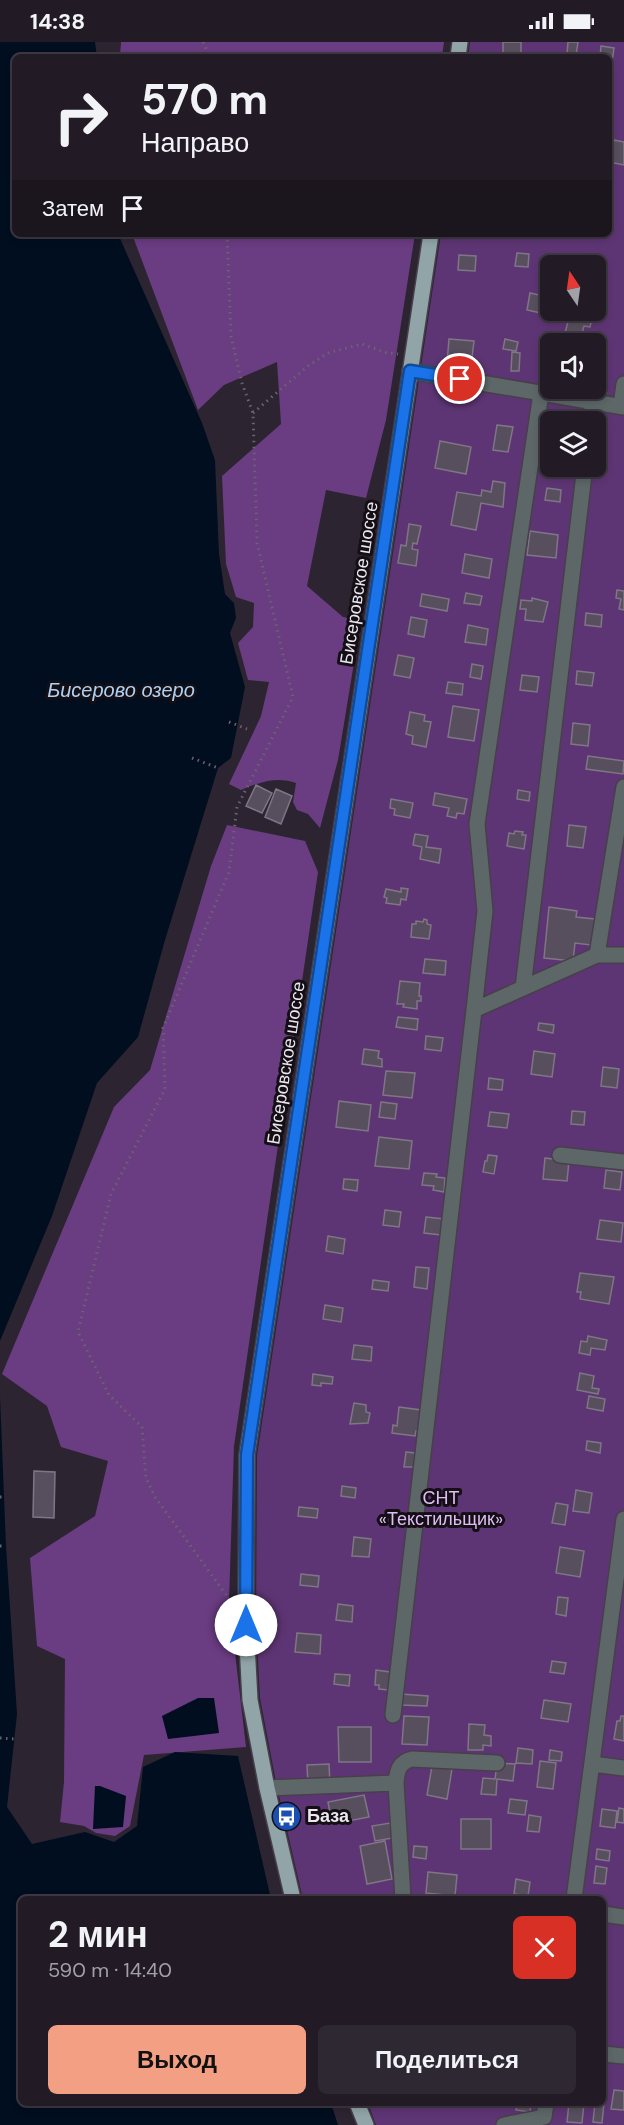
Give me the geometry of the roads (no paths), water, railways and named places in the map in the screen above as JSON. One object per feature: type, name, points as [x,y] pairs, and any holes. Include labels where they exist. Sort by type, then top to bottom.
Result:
[{"type":"main road","name":"Бисеровское шоссе","points":[[291,1896],[267,1788],[250,1689],[246,1625],[247,1455],[431,237]]},
{"type":"main road","points":[[358,2106],[366,2125]]},
{"type":"street","points":[[412,363],[540,393]]},
{"type":"street","points":[[580,399],[622,406],[624,384]]},
{"type":"street","points":[[393,1715],[485,911],[477,824],[540,399]]},
{"type":"street","points":[[592,411],[593,401]]},
{"type":"street","points":[[523,988],[584,477]]},
{"type":"street","points":[[597,955],[624,787]]},
{"type":"street","points":[[474,1010],[597,955],[624,955]]},
{"type":"street","points":[[560,1155],[624,1162]]},
{"type":"street","points":[[574,1896],[592,1764],[619,1604],[624,1519]]},
{"type":"street","points":[[403,1896],[396,1783],[399,1767],[405,1761],[412,1759],[497,1763]]},
{"type":"street","points":[[592,1764],[624,1768]]},
{"type":"street","points":[[267,1788],[396,1783]]},
{"type":"street","points":[[606,1914],[624,1917]]},
{"type":"street","points":[[606,2054],[624,2056]]},
{"type":"street","points":[[504,2125],[544,2115]]},
{"type":"water","name":"Бисерово озеро","points":[[0,42],[95,42],[97,54],[12,54],[12,237],[119,237],[202,423],[215,460],[219,554],[225,594],[234,603],[236,618],[230,633],[245,687],[231,758],[218,768],[138,1037],[97,1083],[52,1216],[0,1341]]},
{"type":"water","points":[[0,1396],[6,1546],[17,1714],[7,1807],[32,1844],[85,1832],[114,1842],[137,1826],[143,1767],[175,1752],[238,1756],[270,1896],[18,1896],[18,2106],[332,2106],[338,2125],[0,2125]]},
{"type":"water","points":[[198,1698],[214,1698],[219,1733],[168,1739],[162,1716]]},
{"type":"water","points":[[95,1786],[126,1796],[123,1827],[93,1829]]},
{"type":"place","name":"База","points":[[286,1816]]},
{"type":"park label","name":"СНТ «Текстильщик»","points":[[441,1508]]}]
